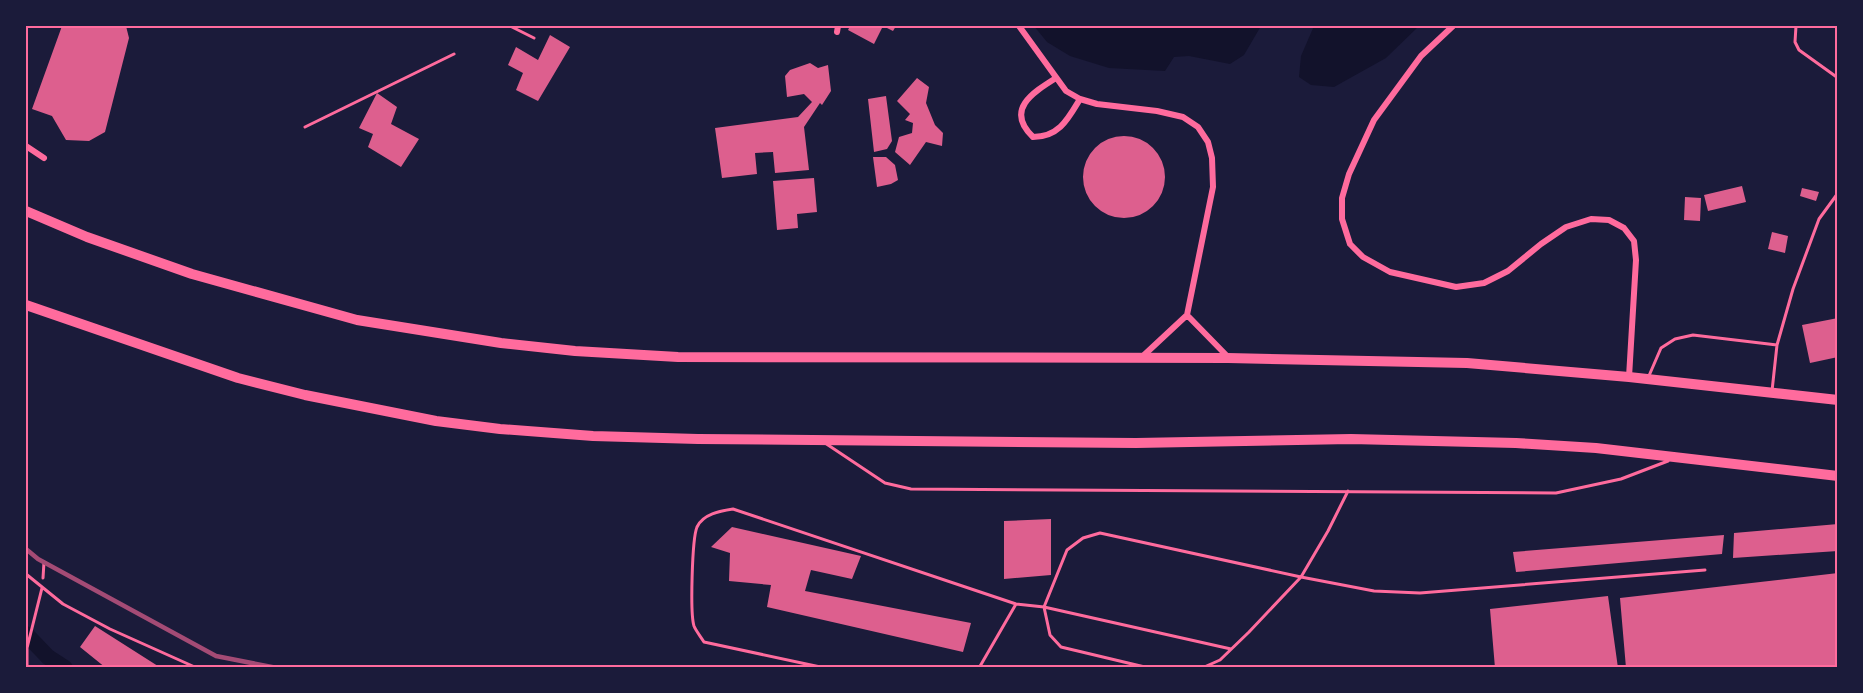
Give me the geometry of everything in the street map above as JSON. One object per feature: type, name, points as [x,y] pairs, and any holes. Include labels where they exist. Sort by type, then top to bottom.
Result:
[{"type":"highway","points":[[26,211],[87,237],[192,274],[269,296],[357,320],[501,344],[678,357],[1228,358],[1467,363],[1629,377],[1838,400]]},
{"type":"highway","points":[[26,305],[238,378],[305,395],[436,421],[501,429],[593,436],[698,439],[1136,443],[1351,439],[1528,444],[1596,448],[1838,476]]},
{"type":"street","points":[[1019,26],[1066,91],[1080,99],[1097,104],[1157,111],[1183,117],[1198,127],[1208,142],[1212,158],[1213,187],[1187,315],[1140,359]]},
{"type":"street","points":[[1453,26],[1421,56],[1374,120],[1349,174],[1342,198],[1342,219],[1350,244],[1363,256],[1390,272],[1456,287],[1484,283],[1508,271],[1566,227],[1591,219],[1609,220],[1624,228],[1634,241],[1636,260],[1629,377]]},
{"type":"street","points":[[1056,78],[1032,95],[1023,107],[1020,116],[1024,128],[1033,137],[1045,137],[1056,132],[1080,99]]},
{"type":"street","points":[[26,146],[44,158]]},
{"type":"street","points":[[1187,315],[1228,358]]},
{"type":"lane","points":[[510,26],[534,38]]},
{"type":"lane","points":[[1796,26],[1798,50],[1838,78]]},
{"type":"lane","points":[[305,127],[454,54]]},
{"type":"lane","points":[[1772,393],[1777,345],[1792,289],[1819,219],[1838,193]]},
{"type":"lane","points":[[1647,380],[1661,348],[1675,339],[1693,335],[1777,345]]},
{"type":"lane","points":[[819,439],[885,483],[911,489],[1556,493],[1621,479],[1677,457]]},
{"type":"lane","points":[[1202,668],[1220,660],[1300,577],[1328,531],[1348,491]]},
{"type":"lane","points":[[825,668],[704,642],[694,626],[692,563],[697,528],[706,517],[733,509],[1016,604],[1044,607],[1231,649]]},
{"type":"lane","points":[[1149,668],[1061,647],[1050,635],[1044,607],[1067,550],[1083,538],[1100,533],[1374,591],[1420,592],[1705,570]]},
{"type":"lane","points":[[26,574],[63,604],[110,629],[197,668]]},
{"type":"lane","points":[[27,668],[27,648],[42,588]]},
{"type":"lane","points":[[979,668],[1016,604]]},
{"type":"shaded area","points":[[1034,26],[1261,26],[1244,55],[1230,64],[1189,56],[1174,57],[1165,71],[1109,68],[1070,56],[1047,42]]},
{"type":"shaded area","points":[[1314,26],[1419,26],[1386,58],[1334,87],[1311,85],[1299,77],[1301,56]]},
{"type":"building","points":[[62,26],[126,26],[129,38],[105,132],[89,141],[66,140],[52,116],[32,109]]},
{"type":"building","points":[[850,26],[883,26],[874,44],[848,30]]},
{"type":"building","points":[[883,26],[896,26],[893,31]]},
{"type":"building","points":[[550,35],[570,47],[538,101],[516,90],[523,73],[508,65],[516,47],[538,60]]},
{"type":"building","points":[[810,63],[818,68],[828,65],[831,91],[804,127],[809,170],[775,173],[773,152],[755,153],[757,174],[722,178],[715,128],[798,117],[812,102],[804,94],[787,97],[785,76],[790,70]]},
{"type":"building","points":[[917,78],[929,87],[926,103],[935,125],[943,133],[942,146],[926,142],[910,165],[895,152],[899,137],[912,133],[913,123],[905,120],[910,114],[897,101]]},
{"type":"building","points":[[377,93],[397,107],[391,124],[419,139],[401,167],[368,147],[373,134],[359,128]]},
{"type":"building","points":[[886,96],[892,141],[887,149],[874,152],[868,99]]},
{"type":"building","points":[[1124,136],[1140,139],[1153,148],[1162,161],[1165,177],[1162,193],[1153,206],[1140,215],[1124,218],[1108,215],[1095,206],[1086,193],[1083,177],[1086,161],[1095,148],[1108,139]]},
{"type":"building","points":[[873,157],[886,157],[895,165],[898,180],[877,187]]},
{"type":"building","points":[[814,178],[817,212],[797,214],[798,228],[777,230],[773,181]]},
{"type":"building","points":[[1742,186],[1746,202],[1708,211],[1704,195]]},
{"type":"building","points":[[1802,188],[1819,192],[1816,201],[1800,196]]},
{"type":"building","points":[[1685,197],[1701,198],[1700,221],[1684,220]]},
{"type":"building","points":[[1772,232],[1788,236],[1785,253],[1768,249]]},
{"type":"building","points":[[1838,318],[1838,357],[1810,363],[1802,325]]},
{"type":"building","points":[[1051,519],[1051,575],[1004,579],[1004,521]]},
{"type":"building","points":[[1838,524],[1838,551],[1733,558],[1734,533]]},
{"type":"building","points":[[732,527],[861,556],[852,579],[811,570],[805,591],[971,623],[963,652],[767,607],[771,585],[729,581],[730,553],[711,547]]},
{"type":"building","points":[[1724,535],[1722,554],[1516,572],[1513,552]]},
{"type":"building","points":[[1838,573],[1838,668],[1626,668],[1620,598]]},
{"type":"building","points":[[1608,596],[1618,668],[1495,668],[1490,609]]},
{"type":"building","points":[[95,626],[161,668],[106,668],[80,647]]},
{"type":"waterway","points":[[26,634],[48,657],[65,668]]},
{"type":"railway","points":[[26,549],[38,559],[216,656],[277,668]]}]
